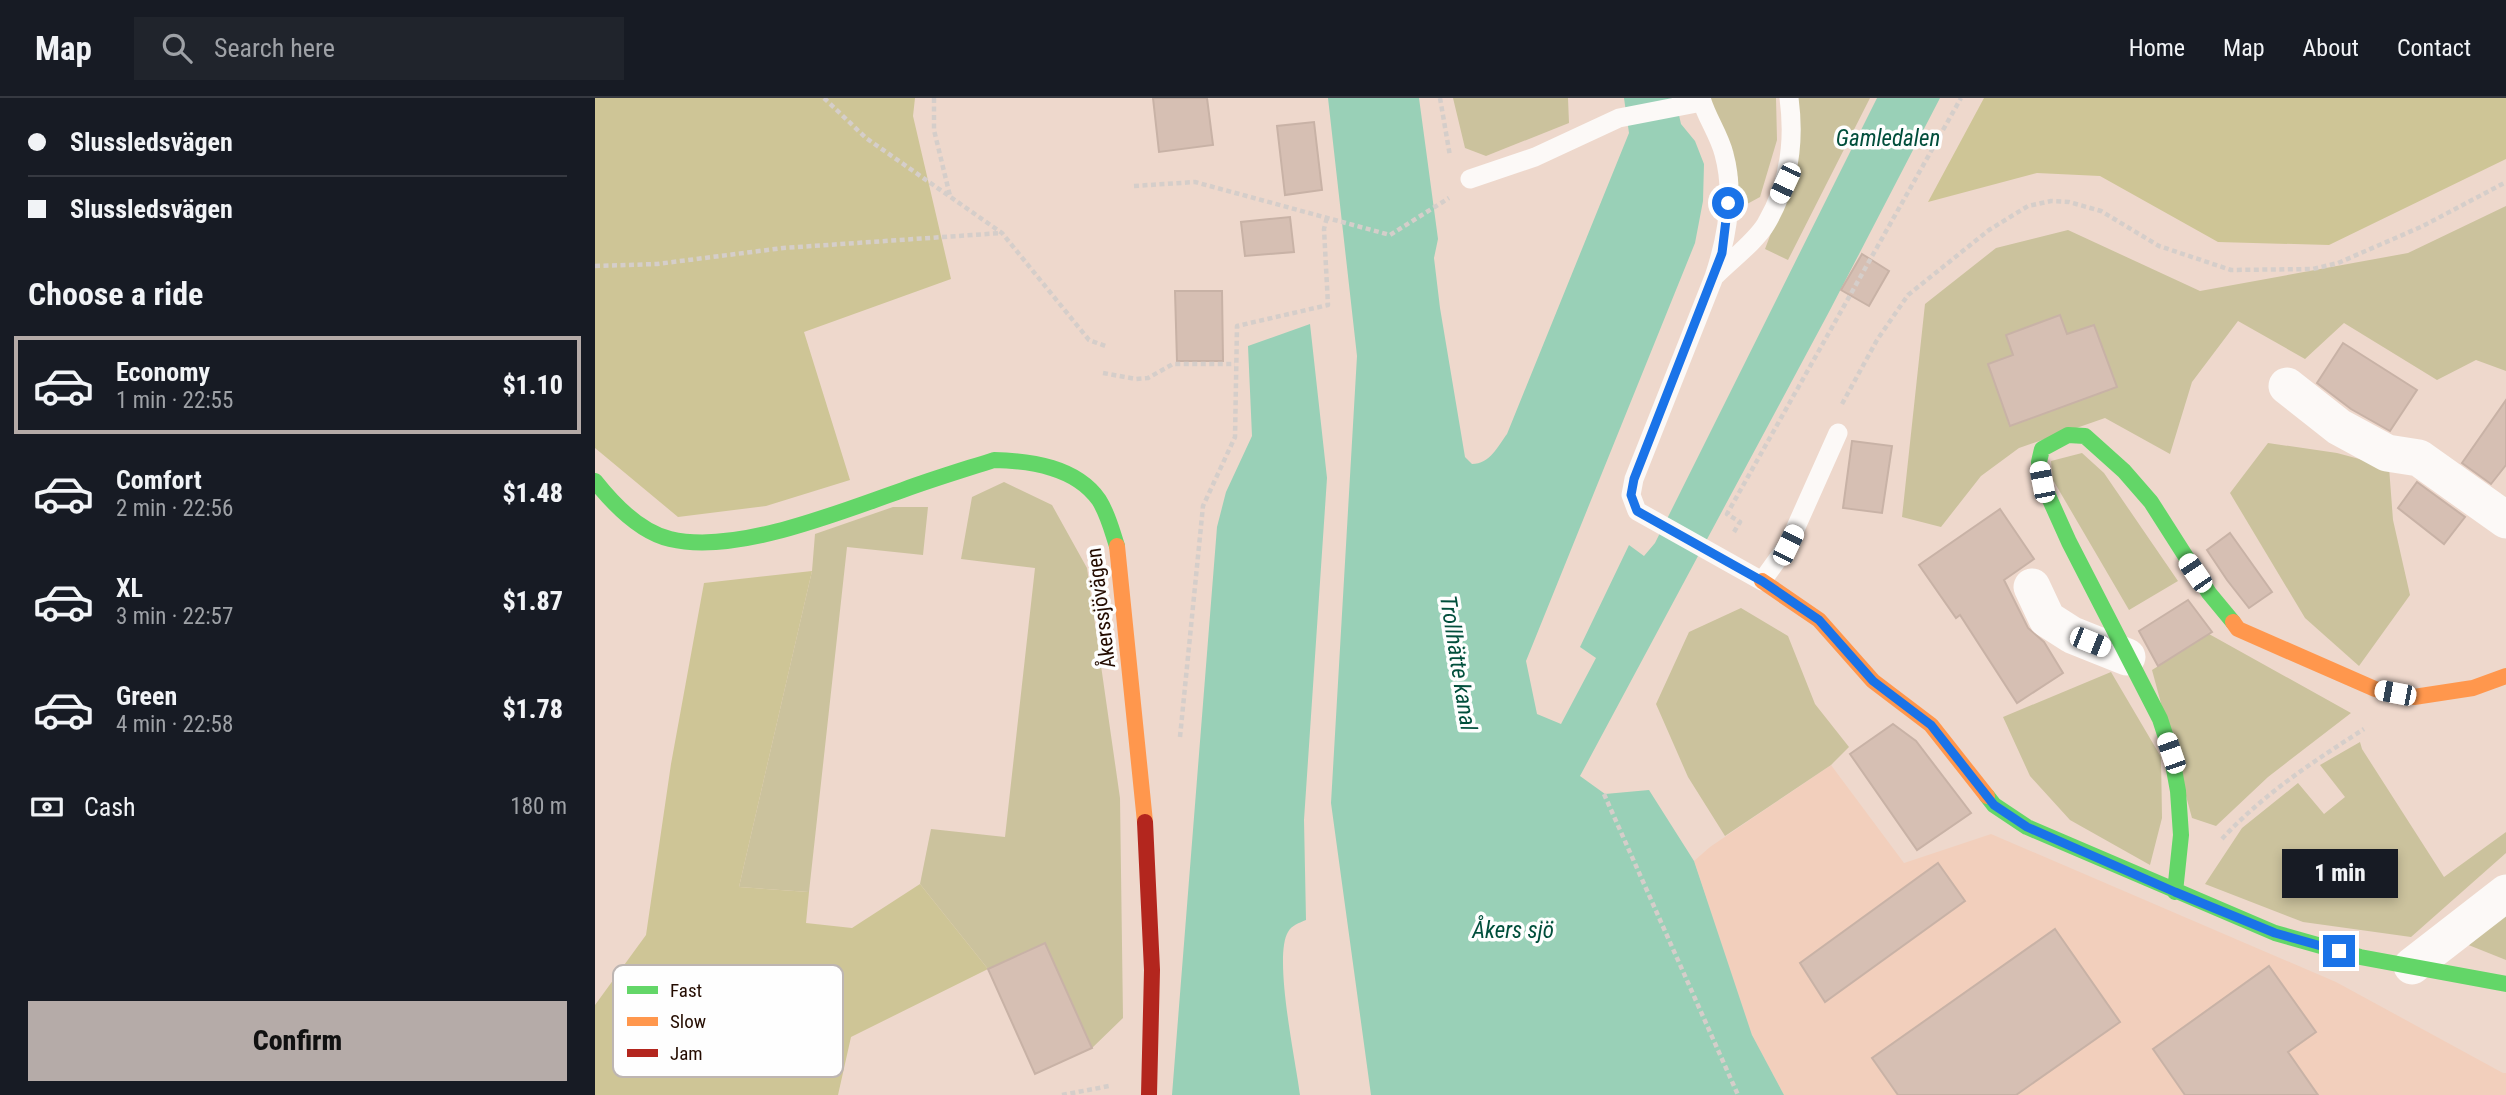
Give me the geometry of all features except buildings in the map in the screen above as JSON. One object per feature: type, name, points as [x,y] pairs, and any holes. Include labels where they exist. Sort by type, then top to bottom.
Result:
[{"type":"street","points":[[2287,386],[2339,427],[2387,453],[2419,458],[2506,520]]},
{"type":"street","points":[[2175,892],[2181,835],[2178,791],[2171,753],[2159,719],[2069,542],[2042,482],[2039,462],[2042,449],[2069,435],[2085,436],[2124,471],[2151,502],[2209,593],[2238,628],[2375,689],[2414,697],[2473,688],[2506,676]]},
{"type":"street","name":"Åkerssjövägen","points":[[595,481],[603,492],[651,531],[671,539],[705,543],[809,523],[994,460],[1018,460],[1076,477],[1095,496],[1108,519],[1118,549],[1146,835],[1152,970],[1149,1095]]},
{"type":"street","points":[[1762,581],[1819,620],[1873,681],[1931,725],[1994,805],[2027,827],[2275,933],[2360,957],[2506,984]]},
{"type":"street","points":[[2032,587],[2047,619],[2072,635],[2127,657]]},
{"type":"street","points":[[2412,966],[2506,893]]},
{"type":"lane","points":[[1714,277],[1765,226],[1785,183],[1793,129],[1789,98]]},
{"type":"lane","points":[[1470,178],[1535,157],[1619,118],[1702,100],[1724,152],[1729,182],[1727,224],[1714,277],[1634,479],[1631,495],[1637,511],[1762,581],[1788,545],[1838,433]]},
{"type":"path","points":[[824,98],[866,138],[1002,233],[1089,340],[1108,346]]},
{"type":"path","points":[[935,98],[935,130],[951,197]]},
{"type":"path","points":[[1440,98],[1451,161],[1470,178]]},
{"type":"path","points":[[1727,514],[1961,98]]},
{"type":"path","points":[[1840,407],[1877,340],[1908,295],[1989,230],[2028,206],[2060,202],[2101,211],[2159,246],[2231,270],[2313,269],[2338,263],[2423,226],[2506,182]]},
{"type":"path","points":[[1134,186],[1195,183],[1391,234],[1444,203]]},
{"type":"path","points":[[1180,737],[1203,506],[1235,437],[1237,326],[1328,305],[1324,229],[1327,217]]},
{"type":"path","points":[[595,266],[657,264],[783,248],[1002,233]]},
{"type":"path","points":[[1103,373],[1136,379],[1147,378],[1173,364],[1235,364]]},
{"type":"path","points":[[2218,844],[2236,825],[2314,761],[2414,697]]},
{"type":"path","points":[[1604,794],[1738,1095]]},
{"type":"shaded area","points":[[595,98],[915,98],[913,116],[951,279],[804,332],[850,480],[766,506],[678,517],[595,448]]},
{"type":"shaded area","points":[[1453,98],[1568,98],[1569,123],[1486,156],[1465,148]]},
{"type":"shaded area","points":[[1708,98],[1776,98],[1777,140],[1760,197],[1736,210],[1738,178]]},
{"type":"shaded area","points":[[1794,98],[1870,98],[1788,260],[1765,249],[1779,212]]},
{"type":"shaded area","points":[[1984,98],[2506,98],[2506,159],[2329,245],[2218,242],[2100,176],[2037,173],[1928,202]]},
{"type":"shaded area","points":[[2506,206],[2506,371],[2476,360],[2437,380],[2344,323],[2305,359],[2238,321],[2192,382],[2170,454],[2105,418],[2019,448],[1981,476],[1941,527],[1902,517],[1925,304],[1996,248],[2068,230],[2200,291],[2408,253]]},
{"type":"shaded area","points":[[2268,443],[2337,453],[2389,467],[2393,520],[2410,595],[2359,666],[2305,618],[2230,493]]},
{"type":"shaded area","points":[[2082,453],[2104,473],[2178,581],[2129,610],[2053,480],[2051,461]]},
{"type":"shaded area","points":[[1004,482],[1052,505],[1087,568],[1120,798],[1123,1018],[1092,1048],[1045,943],[988,969],[920,884],[931,829],[1005,837],[1035,568],[961,559],[972,497]]},
{"type":"shaded area","points":[[893,507],[928,507],[923,555],[847,547],[809,892],[739,887],[812,571],[815,534]]},
{"type":"shaded area","points":[[812,571],[739,887],[809,892],[806,923],[852,928],[920,884],[988,969],[851,1037],[843,1073],[843,965],[624,965],[646,935],[671,764],[704,583]]},
{"type":"shaded area","points":[[1741,608],[1788,636],[1815,704],[1849,747],[1831,765],[1725,836],[1688,777],[1656,704],[1689,632]]},
{"type":"shaded area","points":[[2209,634],[2351,713],[2268,777],[2216,826],[2192,818],[2152,670]]},
{"type":"shaded area","points":[[2111,672],[2161,757],[2162,818],[2150,865],[2070,820],[2030,776],[2003,717]]},
{"type":"shaded area","points":[[2360,742],[2444,877],[2506,832],[2506,853],[2411,937],[2303,922],[2205,884],[2242,828],[2298,783],[2324,814],[2345,797],[2320,765]]},
{"type":"shaded area","points":[[1831,765],[1904,863],[1991,834],[2336,982],[2506,1073],[2506,1095],[1784,1095],[1752,1035],[1694,861],[1710,847]]},
{"type":"shaded area","points":[[2506,911],[2506,960],[2466,944]]},
{"type":"shaded area","points":[[613,980],[613,1077],[842,1077],[838,1095],[595,1095],[595,1005]]},
{"type":"water","name":"Åkers sjö","points":[[1328,98],[1419,98],[1438,239],[1434,258],[1440,308],[1465,457],[1472,464],[1489,458],[1507,434],[1629,133],[1624,98],[1675,98],[1681,124],[1695,141],[1704,164],[1703,201],[1695,243],[1526,661],[1537,714],[1561,724],[1596,658],[1580,647],[1629,545],[1644,556],[1655,543],[1877,98],[1940,98],[1830,310],[1580,776],[1605,794],[1649,790],[1694,861],[1752,1035],[1784,1095],[1371,1095],[1331,803],[1357,356]]},
{"type":"water","points":[[1310,324],[1327,478],[1304,820],[1306,920],[1288,932],[1283,963],[1300,1095],[1172,1095],[1217,527],[1226,492],[1252,436],[1248,346]]},
{"type":"traffic: fast","points":[[2175,892],[2181,835],[2178,791],[2171,753],[2160,719],[2069,542],[2042,482],[2039,462],[2042,449],[2068,435],[2085,436],[2124,471],[2151,502],[2209,593],[2233,622]]},
{"type":"traffic: fast","points":[[595,481],[628,516],[648,530],[670,539],[725,541],[787,529],[994,460],[1023,462],[1065,473],[1089,489],[1105,511],[1117,546]]},
{"type":"traffic: fast","points":[[1987,796],[1994,805],[2027,827],[2275,933],[2360,957],[2506,984]]},
{"type":"traffic: slow","points":[[1117,546],[1145,822]]},
{"type":"traffic: slow","points":[[1762,581],[1819,620],[1873,681],[1931,725],[1987,796]]},
{"type":"traffic: slow","points":[[2233,622],[2238,629],[2375,689],[2414,697],[2473,688],[2506,676]]},
{"type":"traffic: jam","points":[[1145,822],[1152,970],[1149,1095]]},
{"type":"route","points":[[1728,203],[1722,253],[1714,277],[1634,479],[1631,495],[1637,511],[1762,581],[1819,620],[1873,681],[1931,725],[1994,805],[2027,827],[2275,933],[2339,951]]},
{"type":"water label","name":"Gamledalen","points":[[1888,138]]},
{"type":"water label","name":"Trollhätte kanal","points":[[1458,663]]}]
